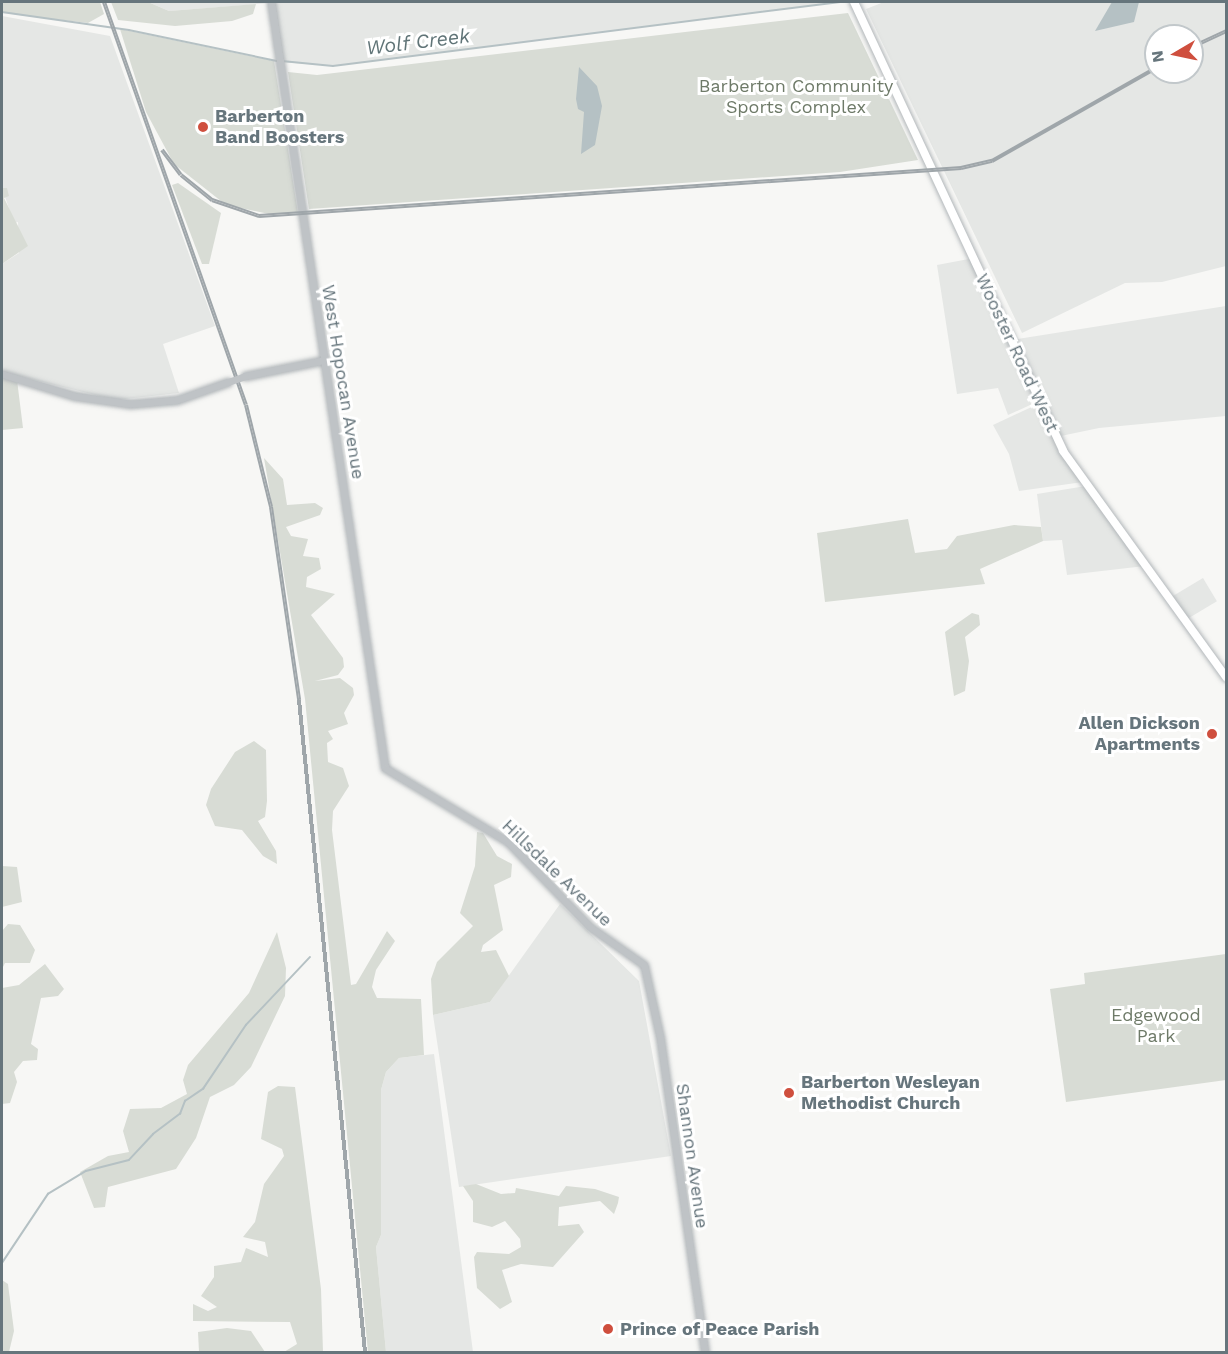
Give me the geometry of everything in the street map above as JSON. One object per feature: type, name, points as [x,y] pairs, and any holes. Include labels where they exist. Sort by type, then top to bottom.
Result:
[{"type":"main road","name":"Wooster Road West","points":[[854,2],[1063,452],[1227,677]]},
{"type":"street","name":"West Hopocan Avenue","points":[[271,2],[385,768]]},
{"type":"street","points":[[2,374],[74,396],[130,404],[177,400],[245,376],[325,360]]},
{"type":"street","name":"Hillsdale Avenue","points":[[385,768],[508,842],[590,927],[644,965]]},
{"type":"street","name":"Shannon Avenue","points":[[644,965],[660,1036],[705,1353]]},
{"type":"shaded area","points":[[148,2],[840,2],[333,66],[281,62],[271,3],[169,11]]},
{"type":"shaded area","points":[[884,2],[1226,2],[1226,266],[1162,282],[1125,283],[1022,333],[866,9]]},
{"type":"shaded area","points":[[1112,2],[1139,2],[1134,22],[1095,31]]},
{"type":"shaded area","points":[[2,16],[110,36],[215,326],[163,344],[179,393],[116,400],[2,372],[2,264],[19,253],[18,222],[14,223],[2,188]]},
{"type":"shaded area","points":[[579,67],[597,86],[602,106],[595,145],[581,154],[584,112],[578,109],[576,99]]},
{"type":"shaded area","points":[[974,258],[1012,340],[1226,306],[1226,416],[1099,428],[1056,437],[1039,401],[1008,415],[998,388],[957,394],[937,265]]},
{"type":"shaded area","points":[[1038,404],[1083,482],[1019,491],[1009,454],[993,425]]},
{"type":"shaded area","points":[[1086,486],[1145,566],[1067,575],[1062,540],[1043,541],[1037,494]]},
{"type":"shaded area","points":[[1203,578],[1217,601],[1184,621],[1170,598]]},
{"type":"shaded area","points":[[560,904],[639,981],[671,1156],[459,1187],[433,1015],[490,1002]]},
{"type":"shaded area","points":[[434,1054],[473,1352],[386,1352],[376,1247],[381,1235],[381,1090],[386,1072],[399,1058]]},
{"type":"green space","points":[[2,2],[100,2],[104,14],[88,23],[19,15],[2,12]]},
{"type":"green space","points":[[111,2],[148,2],[169,11],[256,4],[253,14],[232,21],[175,26],[118,20]]},
{"type":"green space","name":"Barberton Community Sports Complex","points":[[848,13],[918,160],[840,172],[309,209],[288,72],[317,75]]},
{"type":"green space","points":[[120,29],[274,61],[298,213],[269,214],[226,205],[174,164],[146,112]]},
{"type":"green space","points":[[178,183],[221,213],[209,264],[202,264],[172,185]]},
{"type":"green space","points":[[2,188],[7,188],[9,196],[4,198],[28,246],[2,264]]},
{"type":"green space","points":[[2,377],[17,380],[23,428],[2,430]]},
{"type":"green space","points":[[264,458],[283,479],[287,505],[315,503],[323,508],[320,515],[286,527],[291,536],[308,539],[303,556],[319,558],[321,569],[307,577],[306,587],[335,594],[311,615],[343,658],[344,667],[338,675],[315,681],[340,678],[353,688],[354,695],[344,713],[348,724],[328,731],[333,739],[327,743],[328,762],[343,768],[349,786],[333,811],[332,830],[351,985],[356,984],[387,931],[395,941],[376,970],[372,987],[377,998],[421,999],[424,1055],[399,1058],[386,1072],[381,1090],[381,1235],[376,1247],[386,1352],[368,1352],[305,699]]},
{"type":"green space","points":[[908,519],[915,553],[947,549],[957,536],[1014,525],[1041,527],[1043,541],[980,569],[985,584],[825,602],[817,533]]},
{"type":"green space","points":[[972,613],[979,615],[980,625],[965,637],[969,661],[965,691],[954,696],[945,632]]},
{"type":"green space","points":[[254,741],[266,750],[267,801],[265,817],[258,821],[276,851],[277,864],[263,856],[242,830],[215,826],[206,805],[211,789],[235,752]]},
{"type":"green space","points":[[477,832],[483,833],[497,856],[512,864],[511,877],[494,885],[503,930],[483,945],[481,952],[496,950],[509,976],[490,1002],[433,1015],[431,979],[437,962],[473,926],[460,913],[475,866]]},
{"type":"green space","points":[[2,866],[17,867],[22,902],[2,907]]},
{"type":"green space","points":[[8,924],[20,925],[35,950],[30,963],[5,963],[2,969],[2,931]]},
{"type":"green space","points":[[277,932],[286,968],[285,996],[251,1067],[234,1085],[210,1097],[196,1138],[176,1169],[108,1187],[105,1207],[94,1208],[80,1172],[108,1156],[129,1152],[123,1131],[130,1109],[161,1108],[187,1094],[183,1080],[188,1065],[249,993]]},
{"type":"green space","name":"Edgewood Park","points":[[1226,954],[1226,1080],[1066,1102],[1050,989],[1085,984],[1084,973]]},
{"type":"green space","points":[[45,964],[64,989],[58,996],[41,998],[31,1044],[38,1049],[37,1060],[23,1061],[14,1072],[17,1082],[10,1103],[2,1104],[2,988],[19,985]]},
{"type":"green space","points":[[278,1086],[295,1087],[321,1289],[323,1352],[284,1352],[297,1344],[290,1322],[193,1321],[193,1304],[208,1311],[217,1307],[201,1296],[214,1277],[214,1266],[241,1262],[246,1248],[268,1257],[265,1242],[243,1237],[255,1222],[264,1184],[284,1156],[282,1149],[261,1139],[268,1092]]},
{"type":"green space","points":[[476,1184],[501,1194],[515,1193],[516,1188],[559,1196],[566,1186],[595,1189],[619,1197],[614,1214],[600,1201],[559,1207],[558,1226],[579,1224],[584,1232],[553,1267],[521,1264],[502,1270],[512,1302],[500,1309],[477,1288],[474,1257],[477,1252],[509,1254],[521,1247],[520,1239],[505,1221],[492,1227],[473,1222],[473,1201],[463,1186]]},
{"type":"green space","points":[[2,1280],[8,1284],[14,1331],[9,1352],[2,1352]]},
{"type":"green space","points":[[227,1328],[251,1331],[265,1352],[199,1352],[198,1332]]},
{"type":"waterway","name":"Wolf Creek","points":[[282,61],[333,66],[840,2]]},
{"type":"waterway","name":"Wolf Creek","points":[[2,12],[129,30],[278,61]]},
{"type":"waterway","points":[[2,1263],[48,1194],[86,1171],[129,1160],[153,1134],[180,1114],[185,1101],[203,1089],[246,1025],[310,957]]},
{"type":"railway","points":[[104,2],[246,405],[271,507],[299,700],[365,1352]]},
{"type":"railway","points":[[1204,41],[1226,31]]},
{"type":"railway","points":[[162,150],[181,175],[212,200],[259,216],[961,168],[992,161],[1144,75]]},
{"type":"place","name":"Barberton Band Boosters","points":[[203,127]]},
{"type":"place","name":"Allen Dickson Apartments","points":[[1212,734]]},
{"type":"place","name":"Barberton Wesleyan Methodist Church","points":[[789,1093]]},
{"type":"place","name":"Prince of Peace Parish","points":[[608,1329]]}]
